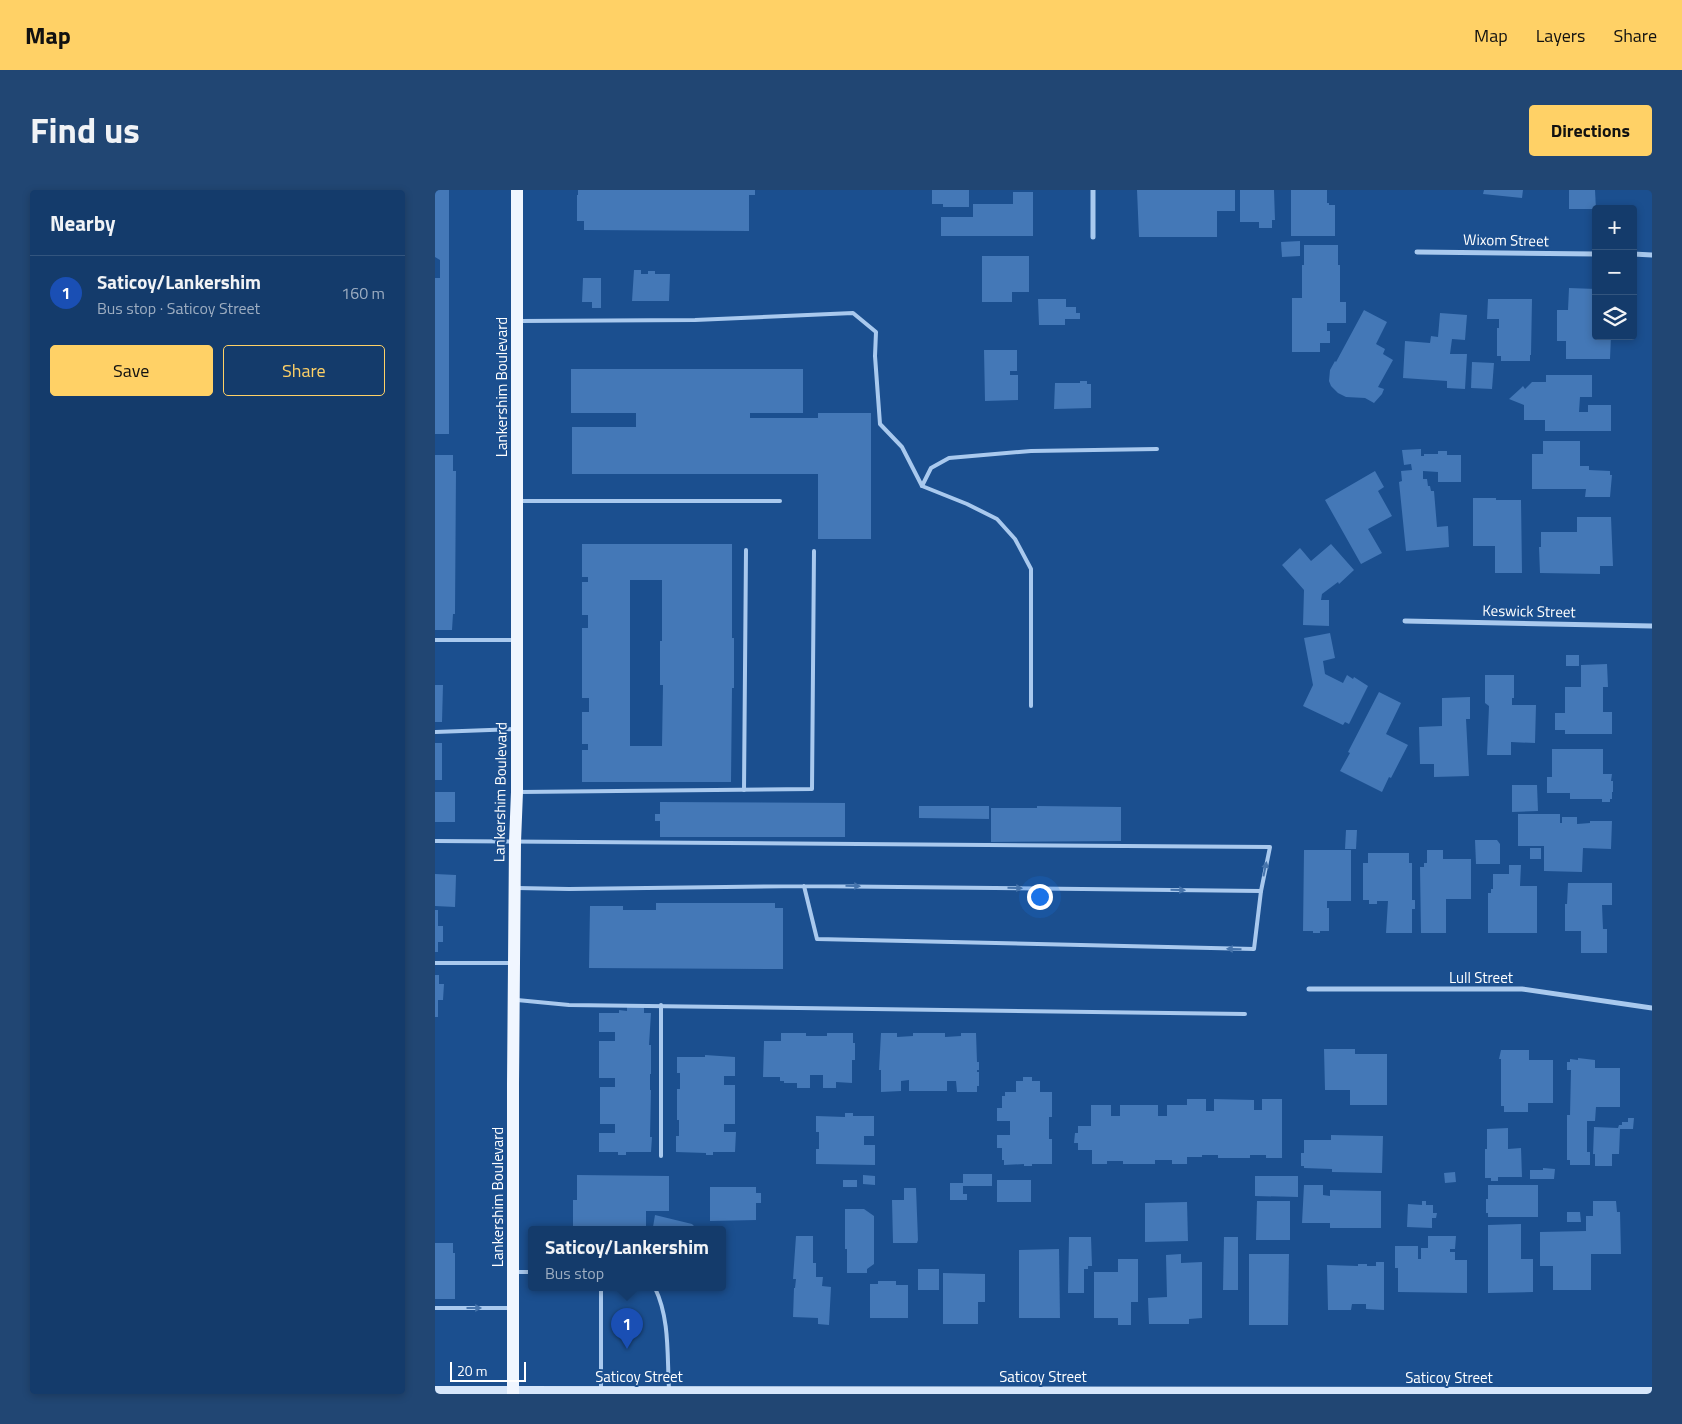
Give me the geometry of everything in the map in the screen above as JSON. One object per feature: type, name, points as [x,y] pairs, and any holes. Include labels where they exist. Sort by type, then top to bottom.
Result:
[{"type":"main road","name":"Lankershim Boulevard","points":[[513,1392],[514,963],[517,792],[517,190]]},
{"type":"main road","name":"Saticoy Street","points":[[435,1391],[914,1393],[1652,1392]]},
{"type":"street","points":[[1093,190],[1093,237]]},
{"type":"street","name":"Wixom Street","points":[[1417,252],[1592,254]]},
{"type":"street","points":[[1637,254],[1652,255]]},
{"type":"street","name":"Keswick Street","points":[[1405,622],[1652,626]]},
{"type":"street","name":"Lull Street","points":[[1309,989],[1522,989],[1652,1008]]},
{"type":"lane","points":[[517,321],[695,320],[853,313],[876,332],[875,356],[880,424],[902,447],[922,486],[967,504],[997,519],[1015,539],[1031,568],[1031,706]]},
{"type":"lane","points":[[922,486],[931,468],[949,458],[1031,451],[1157,449]]},
{"type":"lane","points":[[517,501],[780,501]]},
{"type":"lane","points":[[744,790],[746,550]]},
{"type":"lane","points":[[517,792],[813,789],[814,551]]},
{"type":"lane","points":[[435,640],[517,640]]},
{"type":"lane","points":[[435,732],[517,729]]},
{"type":"lane","points":[[435,841],[1270,847],[1261,891],[1254,950],[817,939],[804,886]]},
{"type":"lane","points":[[515,888],[804,886],[1261,891]]},
{"type":"lane","points":[[435,962],[514,963]]},
{"type":"lane","points":[[515,1000],[569,1004],[1245,1014]]},
{"type":"lane","points":[[661,1005],[661,1156]]},
{"type":"lane","points":[[513,1272],[528,1272]]},
{"type":"lane","points":[[601,1291],[601,1391]]},
{"type":"lane","points":[[656,1291],[661,1301],[665,1321],[669,1391]]},
{"type":"lane","points":[[435,1308],[512,1308]]},
{"type":"building","points":[[435,190],[449,190],[449,434],[435,434],[435,278],[440,278],[440,260],[435,257]]},
{"type":"building","points":[[578,190],[755,190],[755,195],[749,195],[749,231],[584,230],[584,221],[577,221]]},
{"type":"building","points":[[932,190],[969,190],[969,207],[943,207],[943,204],[932,204]]},
{"type":"building","points":[[1137,190],[1235,190],[1235,211],[1217,211],[1217,237],[1139,237]]},
{"type":"building","points":[[1240,190],[1274,190],[1275,220],[1272,220],[1272,228],[1259,228],[1259,222],[1240,222]]},
{"type":"building","points":[[1291,190],[1327,190],[1327,203],[1335,205],[1335,236],[1291,236]]},
{"type":"building","points":[[1484,190],[1523,190],[1522,198],[1483,194]]},
{"type":"building","points":[[1569,190],[1595,190],[1596,205],[1592,205],[1592,209],[1569,209]]},
{"type":"building","points":[[1013,192],[1033,192],[1033,236],[941,236],[941,217],[973,217],[973,204],[1013,204]]},
{"type":"building","points":[[1300,241],[1300,256],[1282,257],[1281,242]]},
{"type":"building","points":[[1304,245],[1338,245],[1340,302],[1346,302],[1346,323],[1327,323],[1327,331],[1330,331],[1330,343],[1320,343],[1320,352],[1292,352],[1292,298],[1302,298]]},
{"type":"building","points":[[982,256],[1029,256],[1029,292],[1012,292],[1012,302],[982,302]]},
{"type":"building","points":[[634,270],[641,270],[641,274],[655,271],[655,274],[670,274],[669,301],[632,301]]},
{"type":"building","points":[[583,278],[601,278],[601,308],[592,308],[592,302],[582,302]]},
{"type":"building","points":[[1569,288],[1592,289],[1592,340],[1611,340],[1610,359],[1566,359],[1566,341],[1557,341],[1557,310],[1568,310]]},
{"type":"building","points":[[1038,299],[1066,299],[1066,307],[1076,307],[1076,313],[1080,313],[1080,319],[1065,319],[1065,325],[1039,325]]},
{"type":"building","points":[[1488,299],[1532,299],[1530,361],[1501,361],[1501,356],[1497,356],[1497,328],[1499,328],[1499,319],[1487,319]]},
{"type":"building","points":[[1364,310],[1387,322],[1376,344],[1385,349],[1383,354],[1393,360],[1378,387],[1384,389],[1382,394],[1374,403],[1365,398],[1346,397],[1338,393],[1329,381],[1330,370]]},
{"type":"building","points":[[1440,313],[1467,315],[1465,340],[1452,339],[1450,354],[1467,354],[1465,389],[1447,388],[1447,381],[1403,378],[1405,341],[1430,343],[1431,336],[1438,337]]},
{"type":"building","points":[[984,350],[1017,350],[1017,371],[1010,371],[1010,375],[1018,375],[1018,400],[985,401]]},
{"type":"building","points":[[1472,362],[1494,363],[1492,389],[1471,388]]},
{"type":"building","points":[[571,369],[803,369],[803,413],[750,413],[750,418],[818,418],[818,413],[871,413],[871,539],[818,539],[818,474],[572,474],[572,427],[636,427],[636,413],[571,413]]},
{"type":"building","points":[[1546,375],[1592,375],[1592,397],[1580,397],[1579,412],[1588,412],[1588,405],[1611,405],[1611,431],[1545,431],[1545,420],[1524,420],[1524,405],[1509,399],[1523,386],[1525,389],[1532,382],[1546,382]]},
{"type":"building","points":[[1080,381],[1087,381],[1087,384],[1091,384],[1091,408],[1054,409],[1055,383],[1080,383]]},
{"type":"building","points":[[1543,441],[1580,441],[1580,466],[1589,466],[1589,470],[1610,471],[1610,475],[1612,475],[1610,497],[1585,497],[1586,489],[1532,489],[1532,454],[1543,454]]},
{"type":"building","points":[[1421,449],[1421,456],[1424,456],[1424,454],[1438,454],[1438,451],[1447,451],[1447,455],[1461,455],[1461,482],[1438,482],[1438,472],[1423,471],[1423,479],[1427,479],[1428,486],[1430,486],[1431,491],[1434,491],[1437,527],[1448,526],[1449,547],[1406,551],[1399,482],[1402,481],[1401,471],[1412,470],[1411,464],[1404,465],[1402,450]]},
{"type":"building","points":[[435,455],[453,455],[453,471],[456,471],[455,614],[453,614],[452,630],[435,630]]},
{"type":"building","points":[[1375,471],[1384,487],[1378,491],[1392,516],[1368,529],[1382,553],[1361,564],[1325,500]]},
{"type":"building","points":[[1473,498],[1521,500],[1522,573],[1495,573],[1495,546],[1473,546]]},
{"type":"building","points":[[1577,517],[1611,517],[1613,566],[1600,566],[1600,574],[1540,573],[1539,547],[1541,547],[1541,532],[1577,532]]},
{"type":"building","points":[[582,544],[732,544],[734,688],[732,688],[731,782],[582,782],[582,750],[588,750],[588,744],[582,744],[582,712],[589,712],[589,698],[582,698],[582,628],[588,628],[588,615],[582,615],[582,582],[588,582],[588,577],[582,577]],"holes":[[[630,580],[662,580],[662,641],[660,641],[660,685],[663,685],[662,746],[630,746]]]},
{"type":"building","points":[[1331,544],[1354,570],[1339,584],[1338,582],[1322,594],[1321,600],[1329,600],[1329,626],[1303,625],[1304,590],[1282,565],[1300,548],[1311,561]]},
{"type":"building","points":[[1330,633],[1335,658],[1323,661],[1325,674],[1343,683],[1347,675],[1368,686],[1349,724],[1345,722],[1343,725],[1303,706],[1313,685],[1304,638]]},
{"type":"building","points":[[1566,655],[1579,655],[1579,666],[1566,666]]},
{"type":"building","points":[[1607,664],[1608,687],[1603,687],[1603,712],[1612,712],[1612,734],[1565,734],[1565,730],[1555,730],[1555,713],[1565,713],[1565,687],[1581,687],[1581,665]]},
{"type":"building","points":[[1485,675],[1514,675],[1514,698],[1512,698],[1512,705],[1536,705],[1535,743],[1511,742],[1511,755],[1487,755],[1489,706],[1485,703]]},
{"type":"building","points":[[435,685],[443,685],[442,722],[435,722]]},
{"type":"building","points":[[1379,692],[1401,703],[1386,734],[1408,745],[1382,792],[1340,771]]},
{"type":"building","points":[[1470,697],[1470,719],[1466,719],[1469,776],[1434,777],[1434,764],[1420,764],[1419,727],[1442,726],[1442,698]]},
{"type":"building","points":[[435,743],[442,743],[442,780],[435,780]]},
{"type":"building","points":[[1552,749],[1603,749],[1603,774],[1612,774],[1611,781],[1613,781],[1612,799],[1610,799],[1610,802],[1602,802],[1602,799],[1570,799],[1570,793],[1547,793],[1547,777],[1552,777]]},
{"type":"building","points":[[1512,785],[1537,785],[1538,811],[1512,812]]},
{"type":"building","points":[[435,792],[455,792],[455,822],[435,822]]},
{"type":"building","points":[[660,802],[845,803],[845,837],[660,837],[660,821],[655,821],[655,814],[660,814]]},
{"type":"building","points":[[919,806],[989,806],[989,819],[919,818]]},
{"type":"building","points":[[1037,806],[1121,807],[1121,841],[991,842],[991,808],[1037,808]]},
{"type":"building","points":[[1518,814],[1560,814],[1560,823],[1562,823],[1562,817],[1577,817],[1577,824],[1590,823],[1590,821],[1612,821],[1611,849],[1583,848],[1582,872],[1544,871],[1544,846],[1518,846]]},
{"type":"building","points":[[1346,830],[1357,830],[1356,849],[1345,849]]},
{"type":"building","points":[[1475,840],[1497,840],[1500,844],[1500,864],[1476,864]]},
{"type":"building","points":[[1530,848],[1541,848],[1541,859],[1530,859]]},
{"type":"building","points":[[1304,850],[1351,850],[1351,901],[1327,901],[1327,908],[1329,908],[1329,931],[1313,933],[1313,931],[1303,931]]},
{"type":"building","points":[[1427,850],[1443,850],[1443,859],[1471,859],[1471,899],[1446,899],[1446,933],[1421,933],[1420,867],[1424,867],[1424,863],[1427,863]]},
{"type":"building","points":[[1368,853],[1409,853],[1409,863],[1412,863],[1412,900],[1415,900],[1415,909],[1412,909],[1412,933],[1386,933],[1388,901],[1377,901],[1377,904],[1369,904],[1369,900],[1363,900],[1363,863],[1368,863]]},
{"type":"building","points":[[1509,865],[1521,865],[1520,886],[1537,886],[1537,933],[1488,933],[1488,893],[1491,893],[1491,889],[1493,889],[1493,874],[1509,874]]},
{"type":"building","points":[[435,874],[456,875],[455,907],[435,906]]},
{"type":"building","points":[[1568,883],[1612,883],[1612,905],[1602,905],[1603,929],[1607,929],[1607,953],[1581,953],[1581,931],[1565,931],[1565,904],[1567,904]]},
{"type":"building","points":[[656,903],[775,903],[775,908],[783,908],[783,969],[589,968],[590,906],[623,906],[623,910],[656,910]]},
{"type":"building","points":[[435,910],[438,910],[438,926],[443,926],[443,942],[438,942],[438,952],[435,952]]},
{"type":"building","points":[[435,975],[439,975],[439,984],[444,984],[443,1000],[438,1000],[438,1017],[435,1017]]},
{"type":"building","points":[[627,1007],[644,1007],[644,1013],[651,1013],[649,1045],[651,1045],[650,1137],[652,1137],[651,1152],[626,1152],[626,1155],[618,1155],[618,1152],[599,1152],[599,1133],[615,1133],[615,1124],[600,1124],[600,1087],[615,1087],[615,1078],[599,1078],[599,1041],[615,1041],[615,1032],[599,1032],[599,1013],[619,1013],[619,1010],[627,1011]]},
{"type":"building","points":[[781,1033],[806,1033],[806,1036],[827,1036],[827,1033],[853,1033],[855,1060],[852,1060],[852,1083],[836,1082],[836,1088],[823,1088],[823,1075],[810,1075],[810,1088],[797,1088],[797,1083],[784,1083],[784,1081],[780,1081],[780,1077],[763,1077],[764,1041],[781,1041]]},
{"type":"building","points":[[881,1033],[897,1033],[897,1037],[913,1036],[913,1033],[945,1033],[945,1037],[961,1036],[961,1033],[976,1033],[977,1062],[979,1062],[979,1070],[977,1072],[979,1072],[979,1086],[977,1086],[977,1092],[957,1092],[956,1081],[947,1081],[947,1091],[909,1091],[909,1080],[901,1081],[901,1091],[881,1092],[881,1070],[879,1070]]},
{"type":"building","points":[[1324,1049],[1355,1049],[1355,1054],[1387,1054],[1387,1105],[1350,1105],[1350,1090],[1325,1090]]},
{"type":"building","points":[[1501,1050],[1529,1050],[1529,1060],[1553,1060],[1553,1103],[1528,1103],[1528,1112],[1504,1112],[1504,1106],[1501,1106],[1501,1059],[1499,1059]]},
{"type":"building","points":[[705,1055],[735,1057],[735,1076],[724,1076],[724,1085],[735,1085],[735,1124],[724,1124],[724,1132],[736,1132],[735,1152],[713,1152],[713,1155],[706,1155],[706,1153],[676,1152],[676,1136],[679,1136],[677,1089],[680,1089],[677,1057],[705,1057]]},
{"type":"building","points":[[1578,1058],[1595,1060],[1595,1068],[1620,1068],[1620,1107],[1596,1107],[1595,1121],[1587,1121],[1587,1152],[1590,1152],[1590,1165],[1570,1165],[1570,1160],[1567,1160],[1567,1115],[1570,1115],[1571,1070],[1567,1070],[1567,1062],[1570,1062],[1570,1059],[1578,1060]]},
{"type":"building","points":[[1023,1077],[1032,1077],[1032,1081],[1040,1081],[1040,1092],[1052,1092],[1052,1117],[1049,1117],[1049,1139],[1052,1139],[1052,1164],[1032,1164],[1032,1166],[1024,1166],[1024,1164],[1004,1165],[1002,1148],[997,1148],[997,1135],[1010,1135],[1010,1121],[997,1121],[997,1108],[1002,1108],[1002,1096],[1005,1096],[1005,1092],[1016,1092],[1016,1081],[1023,1081]]},
{"type":"building","points":[[1187,1099],[1206,1099],[1206,1111],[1214,1111],[1214,1099],[1254,1100],[1254,1110],[1262,1110],[1262,1099],[1282,1099],[1282,1158],[1250,1155],[1250,1158],[1218,1158],[1218,1155],[1202,1155],[1202,1157],[1187,1157],[1187,1164],[1172,1164],[1172,1160],[1155,1160],[1155,1164],[1123,1164],[1123,1161],[1107,1161],[1107,1164],[1092,1164],[1092,1150],[1078,1150],[1078,1143],[1074,1143],[1075,1133],[1078,1133],[1078,1126],[1091,1126],[1091,1105],[1111,1105],[1111,1116],[1120,1116],[1120,1105],[1158,1105],[1158,1116],[1167,1116],[1167,1105],[1187,1105]]},
{"type":"building","points":[[845,1113],[853,1113],[853,1116],[874,1116],[874,1136],[864,1136],[864,1145],[875,1145],[875,1165],[816,1164],[816,1149],[819,1149],[819,1132],[816,1132],[816,1116],[845,1117]]},
{"type":"building","points":[[1628,1118],[1634,1118],[1633,1129],[1620,1129],[1619,1154],[1612,1154],[1612,1166],[1595,1166],[1595,1154],[1593,1154],[1594,1127],[1618,1128],[1619,1125],[1622,1125],[1622,1122],[1628,1122]]},
{"type":"building","points":[[1508,1128],[1508,1149],[1521,1148],[1522,1177],[1498,1177],[1498,1181],[1491,1181],[1491,1178],[1485,1178],[1487,1129]]},
{"type":"building","points":[[1331,1135],[1383,1136],[1382,1173],[1332,1172],[1332,1169],[1304,1168],[1304,1166],[1301,1166],[1304,1140],[1331,1140]]},
{"type":"building","points":[[1543,1168],[1555,1169],[1554,1179],[1530,1179],[1530,1170],[1543,1170]]},
{"type":"building","points":[[1455,1172],[1456,1182],[1445,1183],[1444,1173]]},
{"type":"building","points":[[963,1174],[992,1174],[992,1186],[963,1186],[963,1194],[967,1194],[967,1200],[950,1200],[950,1183],[963,1183]]},
{"type":"building","points":[[577,1175],[669,1176],[669,1211],[646,1211],[646,1226],[573,1226],[573,1200],[577,1200]]},
{"type":"building","points":[[863,1175],[875,1176],[875,1185],[863,1184]]},
{"type":"building","points":[[1255,1176],[1298,1176],[1298,1197],[1255,1196]]},
{"type":"building","points":[[843,1180],[857,1180],[857,1187],[843,1187]]},
{"type":"building","points":[[997,1180],[1031,1180],[1031,1202],[997,1202]]},
{"type":"building","points":[[1304,1185],[1323,1185],[1323,1195],[1330,1196],[1330,1190],[1381,1191],[1381,1228],[1330,1228],[1330,1223],[1302,1223]]},
{"type":"building","points":[[1488,1185],[1538,1185],[1538,1217],[1488,1217],[1488,1213],[1486,1213],[1486,1199],[1488,1199]]},
{"type":"building","points":[[710,1187],[756,1187],[756,1193],[761,1193],[761,1203],[756,1203],[756,1220],[710,1221]]},
{"type":"building","points":[[904,1188],[916,1188],[917,1243],[893,1243],[892,1200],[904,1200]]},
{"type":"building","points":[[1257,1201],[1290,1201],[1290,1240],[1256,1240]]},
{"type":"building","points":[[1422,1201],[1426,1201],[1426,1205],[1433,1205],[1433,1213],[1437,1213],[1436,1218],[1432,1218],[1432,1228],[1407,1227],[1408,1204],[1422,1205]]},
{"type":"building","points":[[1593,1201],[1616,1201],[1617,1212],[1620,1212],[1621,1254],[1591,1254],[1591,1290],[1553,1290],[1553,1266],[1540,1266],[1540,1232],[1586,1231],[1586,1216],[1593,1216]]},
{"type":"building","points":[[1187,1202],[1188,1241],[1145,1242],[1145,1203]]},
{"type":"building","points":[[845,1209],[864,1209],[874,1216],[874,1264],[867,1269],[867,1273],[847,1273]]},
{"type":"building","points":[[1567,1212],[1580,1212],[1581,1222],[1567,1222]]},
{"type":"building","points":[[655,1215],[694,1226],[653,1226]]},
{"type":"building","points":[[1521,1224],[1521,1259],[1533,1259],[1533,1292],[1488,1293],[1488,1225]]},
{"type":"building","points":[[796,1236],[813,1236],[813,1263],[816,1263],[816,1277],[823,1277],[822,1286],[831,1287],[829,1325],[818,1324],[818,1318],[793,1317],[796,1279],[793,1279]]},
{"type":"building","points":[[1428,1236],[1456,1236],[1455,1249],[1450,1249],[1450,1252],[1455,1252],[1455,1260],[1467,1260],[1467,1293],[1398,1292],[1398,1268],[1395,1268],[1395,1246],[1418,1246],[1418,1259],[1421,1259],[1421,1248],[1428,1248]]},
{"type":"building","points":[[1069,1237],[1091,1237],[1092,1266],[1084,1269],[1084,1293],[1068,1293]]},
{"type":"building","points":[[1224,1237],[1238,1237],[1238,1290],[1223,1290]]},
{"type":"building","points":[[435,1243],[453,1243],[453,1253],[455,1253],[455,1299],[435,1299]]},
{"type":"building","points":[[1059,1249],[1060,1318],[1019,1318],[1019,1250]]},
{"type":"building","points":[[1181,1254],[1181,1263],[1202,1262],[1202,1318],[1189,1319],[1189,1324],[1149,1324],[1148,1298],[1167,1297],[1166,1255]]},
{"type":"building","points":[[1249,1254],[1289,1254],[1288,1325],[1249,1325]]},
{"type":"building","points":[[1118,1259],[1138,1259],[1138,1302],[1131,1302],[1131,1325],[1118,1325],[1118,1318],[1094,1318],[1094,1272],[1118,1272]]},
{"type":"building","points":[[1376,1262],[1384,1262],[1384,1310],[1366,1309],[1366,1304],[1352,1304],[1351,1310],[1328,1310],[1327,1265],[1358,1266],[1358,1264],[1367,1264],[1367,1266],[1376,1266]]},
{"type":"building","points":[[918,1269],[939,1269],[939,1290],[918,1290]]},
{"type":"building","points":[[943,1273],[985,1274],[985,1302],[978,1302],[978,1324],[943,1324]]},
{"type":"building","points":[[878,1281],[896,1281],[896,1285],[908,1285],[908,1318],[870,1318],[870,1284],[878,1284]]},
{"type":"place","name":"Saticoy/Lankershim","points":[[627,1349]]}]
